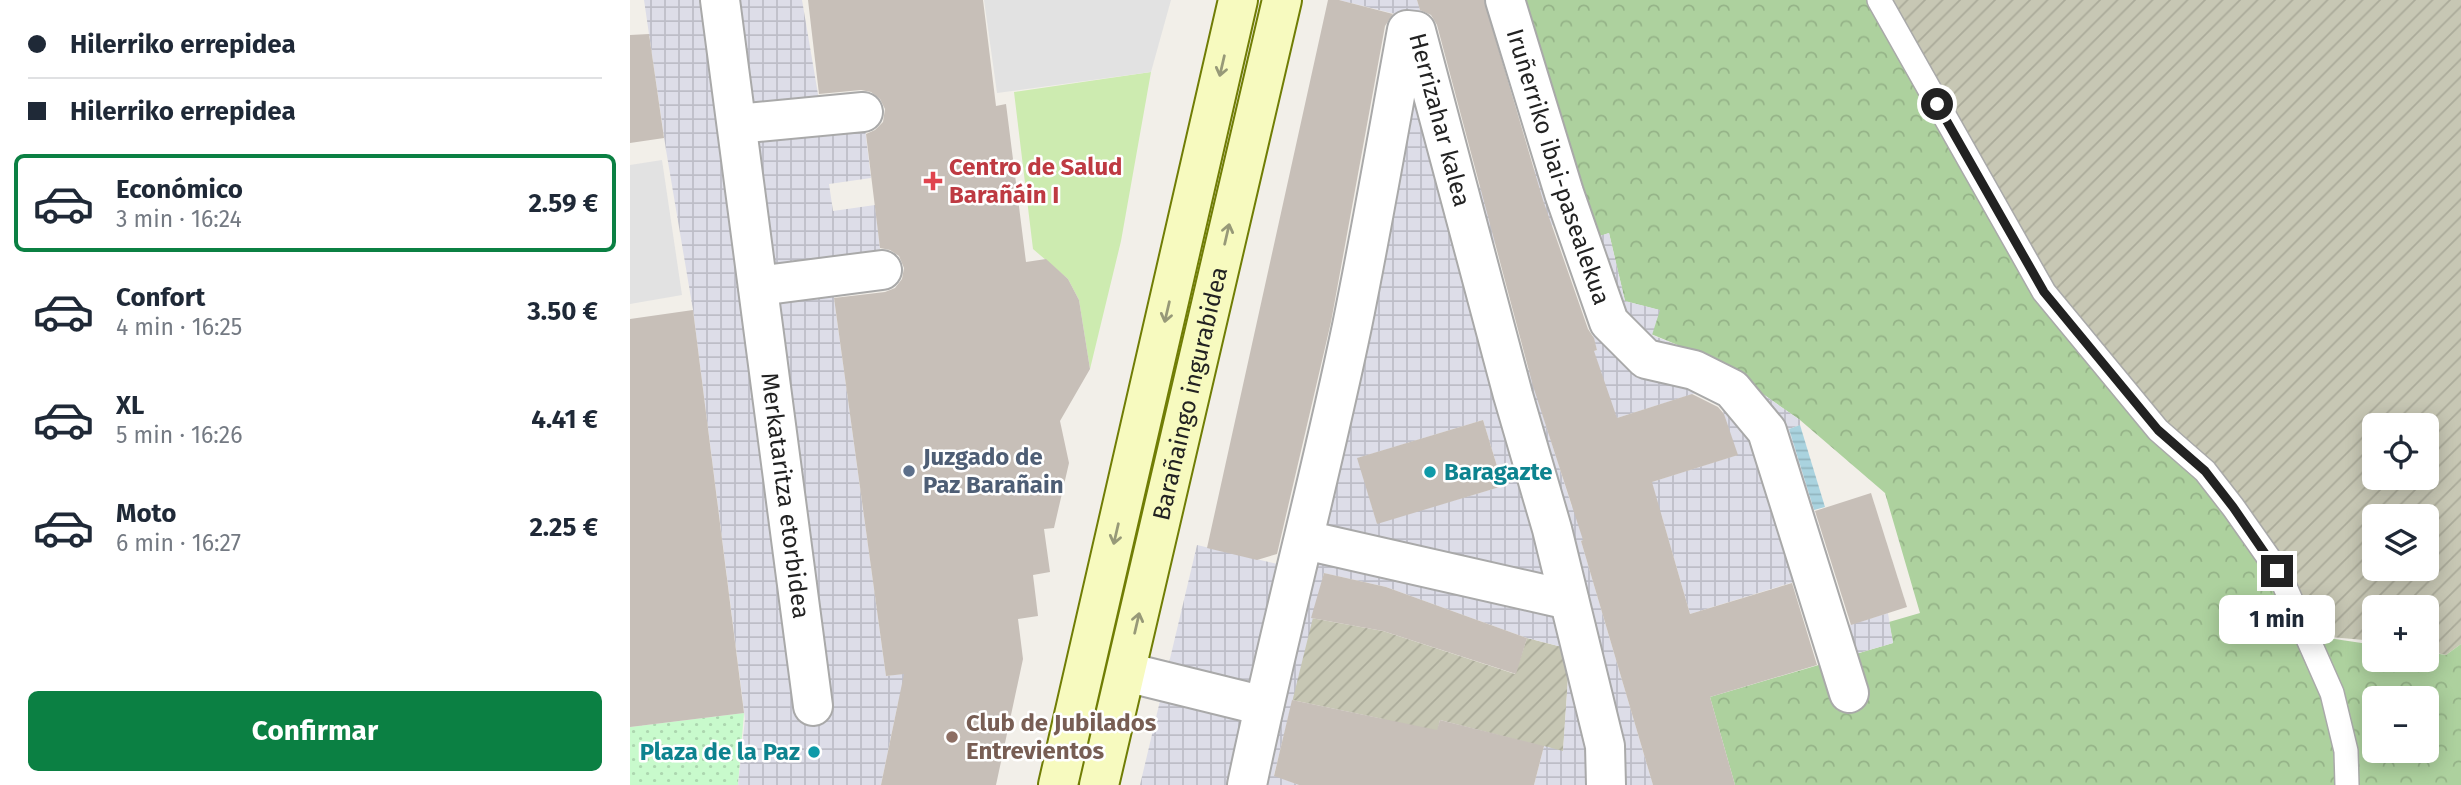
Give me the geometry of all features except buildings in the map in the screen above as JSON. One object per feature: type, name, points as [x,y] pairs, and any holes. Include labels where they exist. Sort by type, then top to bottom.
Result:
[{"type":"main road","name":"Barañaingo ingurabidea","points":[[1058,785],[1238,0]]},
{"type":"main road","name":"Barañaingo ingurabidea","points":[[1099,785],[1282,0]]},
{"type":"street","name":"Merkataritza etorbidea","points":[[720,0],[813,706]]},
{"type":"street","name":"Iruñerriko ibai-pasealekua","points":[[1505,0],[1564,193],[1609,322],[1646,359],[1695,370],[1732,388],[1767,431],[1849,693]]},
{"type":"street","name":"Herrizahar kalea","points":[[1247,785],[1352,325],[1407,30],[1416,31],[1552,529],[1605,746],[1606,785]]},
{"type":"street","points":[[737,124],[863,112]]},
{"type":"street","points":[[758,286],[882,270]]},
{"type":"street","points":[[1304,540],[1569,600]]},
{"type":"street","points":[[1126,672],[1264,706]]},
{"type":"lane","points":[[1879,0],[2044,292],[2158,430],[2205,471],[2277,571],[2332,693],[2346,751],[2347,785]]},
{"type":"shaded area","points":[[644,0],[802,0],[820,106],[863,112],[871,178],[829,184],[833,211],[875,205],[881,257],[833,291],[886,676],[916,672],[923,698],[898,703],[881,785],[738,785],[745,719],[693,310]]},
{"type":"shaded area","points":[[984,0],[1171,0],[1151,72],[997,93]]},
{"type":"shaded area","points":[[1339,0],[1417,0],[1478,188],[1544,167],[1593,238],[1609,233],[1625,301],[1660,310],[1652,335],[1714,360],[1800,420],[1800,425],[1789,429],[1849,625],[1888,613],[1893,643],[1821,664],[1797,581],[1690,614],[1662,517],[1581,541],[1653,785],[1534,785],[1544,746],[1563,751],[1570,649],[1527,638],[1386,587],[1324,573],[1274,775],[1299,785],[1140,785],[1197,545],[1286,566],[1403,16]],"holes":[[[1560,223],[1597,350],[1528,370],[1491,244]],[[1715,387],[1737,455],[1572,507],[1542,413],[1617,418]],[[1483,420],[1503,486],[1377,523],[1358,458]]]},
{"type":"shaded area","points":[[1882,0],[2461,0],[2461,644],[2446,655],[2439,654],[2439,595],[2362,595],[2362,640],[2308,635],[2044,292]]},
{"type":"shaded area","points":[[662,160],[682,295],[630,304],[630,165]]},
{"type":"shaded area","points":[[1311,618],[1383,631],[1515,674],[1527,638],[1570,649],[1563,752],[1440,720],[1425,785],[1377,744],[1383,719],[1292,700]]},
{"type":"green space","points":[[1517,0],[1879,0],[2030,269],[2158,430],[2209,459],[2205,471],[2308,635],[2362,643],[2362,672],[2439,672],[2439,654],[2446,655],[2461,644],[2461,785],[1735,785],[1710,697],[1893,643],[1889,622],[1920,613],[1885,493],[1800,420],[1714,360],[1651,334],[1659,310],[1625,301],[1609,233],[1592,239]]},
{"type":"green space","points":[[1151,72],[1121,241],[1090,369],[1079,300],[1068,279],[1033,249],[1014,92]]},
{"type":"green space","points":[[744,713],[738,785],[630,785],[630,727]]},
{"type":"water","points":[[1800,425],[1825,507],[1814,510],[1789,429]]},
{"type":"place","name":"Centro de Salud Barañáin I","points":[[933,181]]},
{"type":"place","name":"Juzgado de Paz Barañain","points":[[909,471]]},
{"type":"place","name":"Baragazte","points":[[1430,472]]},
{"type":"place","name":"Club de Jubilados Entrevientos","points":[[952,737]]},
{"type":"place","name":"Plaza de la Paz","points":[[814,752]]},
{"type":"route","points":[[1937,104],[2044,292],[2158,430],[2205,471],[2277,571]]}]
